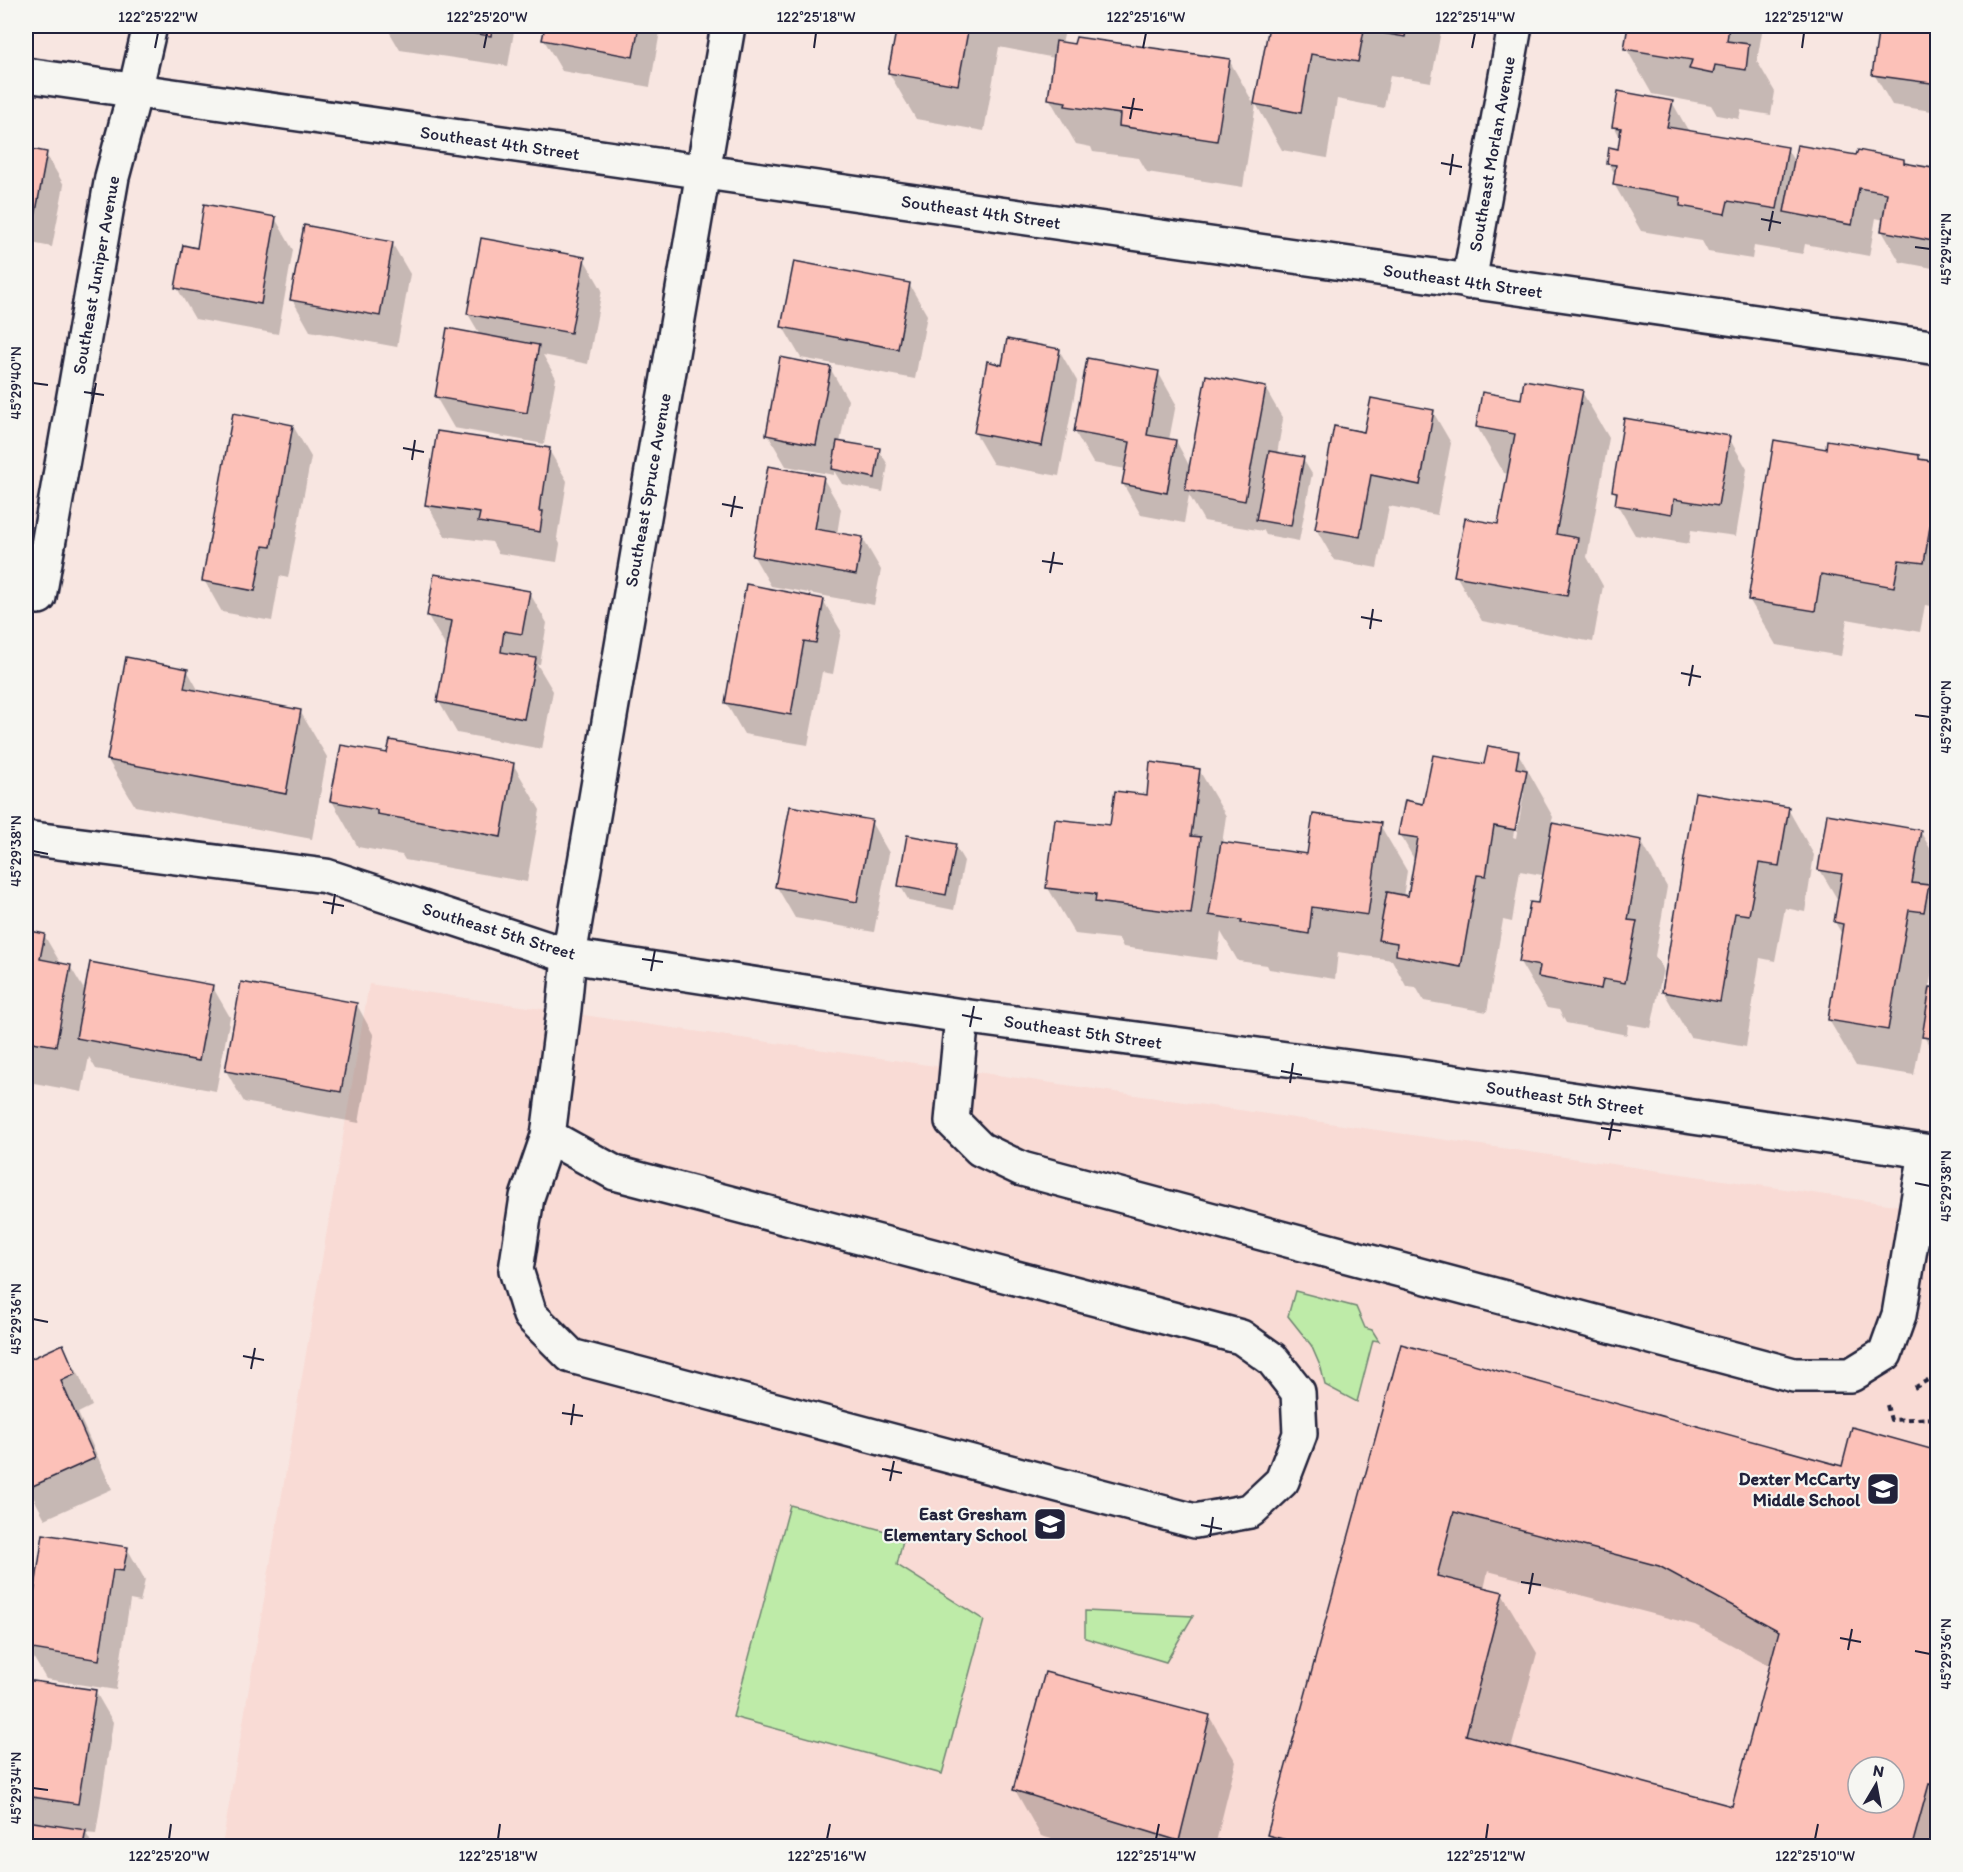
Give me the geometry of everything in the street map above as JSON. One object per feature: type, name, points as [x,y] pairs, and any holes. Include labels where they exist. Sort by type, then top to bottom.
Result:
[{"type":"street","name":"Southeast Juniper Avenue","points":[[39,597],[112,177],[150,26]]},
{"type":"street","name":"Southeast Spruce Avenue","points":[[548,1136],[615,1173],[1240,1337],[1272,1359],[1298,1392],[1300,1434],[1282,1481],[1250,1511],[1195,1521],[571,1356],[530,1315],[516,1270],[527,1197],[548,1136],[569,956],[728,26]]},
{"type":"street","name":"Southeast Morlan Avenue","points":[[1469,282],[1515,26]]},
{"type":"street","name":"Southeast 4th Street","points":[[26,75],[1938,348]]},
{"type":"street","name":"Southeast 5th Street","points":[[26,838],[326,876],[569,956],[962,1016],[1400,1074],[1932,1153]]},
{"type":"street","points":[[962,1016],[952,1121],[980,1149],[1022,1169],[1794,1375],[1851,1375],[1885,1354],[1899,1315],[1932,1153]]},
{"type":"path","points":[[1907,1392],[1938,1374]]},
{"type":"path","points":[[1897,1398],[1887,1405],[1891,1420],[1938,1418]]},
{"type":"path","points":[[1211,1846],[1213,1840],[1235,1846]]},
{"type":"shaded area","name":"East Gresham Elementary School","points":[[369,984],[1937,1211],[1937,1846],[222,1846]]},
{"type":"green space","points":[[1295,1291],[1356,1307],[1365,1328],[1372,1330],[1379,1341],[1373,1340],[1357,1402],[1325,1385],[1321,1368],[1311,1345],[1288,1316]]},
{"type":"green space","points":[[790,1505],[904,1536],[897,1565],[984,1620],[942,1774],[733,1717]]},
{"type":"green space","points":[[1085,1611],[1193,1616],[1166,1662],[1085,1638]]},
{"type":"building","points":[[424,26],[492,26],[491,36]]},
{"type":"building","points":[[545,26],[639,26],[633,57],[542,40]]},
{"type":"building","points":[[897,26],[969,26],[958,85],[888,73]]},
{"type":"building","points":[[1269,26],[1407,26],[1405,37],[1364,30],[1358,62],[1311,54],[1301,113],[1254,104]]},
{"type":"building","points":[[1628,26],[1729,26],[1727,41],[1749,44],[1746,70],[1715,65],[1713,74],[1689,69],[1692,60],[1624,49]]},
{"type":"building","points":[[1879,26],[1938,26],[1938,84],[1872,75]]},
{"type":"building","points":[[1076,37],[1230,59],[1217,141],[1119,126],[1120,114],[1065,106],[1066,102],[1048,99],[1056,41],[1074,44]]},
{"type":"building","points":[[1618,91],[1673,101],[1667,127],[1788,147],[1777,209],[1728,201],[1725,214],[1680,206],[1681,197],[1613,185],[1616,165],[1607,164],[1609,147],[1618,149],[1621,128],[1612,127]]},
{"type":"building","points":[[1797,145],[1856,155],[1858,150],[1904,159],[1904,163],[1938,169],[1938,242],[1881,231],[1887,193],[1859,188],[1852,225],[1784,212]]},
{"type":"building","points":[[26,148],[47,152],[35,217],[26,215]]},
{"type":"building","points":[[204,204],[276,217],[261,304],[175,288],[183,245],[197,248]]},
{"type":"building","points":[[304,225],[393,242],[380,316],[290,300]]},
{"type":"building","points":[[481,238],[585,257],[571,333],[467,314]]},
{"type":"building","points":[[794,261],[910,283],[898,349],[781,327]]},
{"type":"building","points":[[447,328],[539,345],[527,413],[435,397]]},
{"type":"building","points":[[1007,339],[1060,349],[1042,446],[974,433],[987,361],[1002,365]]},
{"type":"building","points":[[780,357],[831,367],[816,445],[766,435]]},
{"type":"building","points":[[1087,358],[1159,371],[1147,435],[1176,440],[1167,493],[1122,484],[1130,442],[1074,432]]},
{"type":"building","points":[[1206,375],[1266,387],[1245,501],[1185,490]]},
{"type":"building","points":[[1524,380],[1583,390],[1556,534],[1578,538],[1567,596],[1454,576],[1465,518],[1498,524],[1515,434],[1476,427],[1482,392],[1521,399]]},
{"type":"building","points":[[1371,398],[1434,410],[1420,485],[1371,475],[1360,537],[1315,529],[1334,426],[1364,432]]},
{"type":"building","points":[[233,413],[293,425],[271,547],[263,546],[255,591],[202,581]]},
{"type":"building","points":[[1624,418],[1730,436],[1718,506],[1674,499],[1672,514],[1615,505],[1617,492],[1612,491]]},
{"type":"building","points":[[437,431],[550,448],[539,511],[543,511],[540,532],[478,522],[480,513],[425,505]]},
{"type":"building","points":[[1774,440],[1826,449],[1827,440],[1919,455],[1919,459],[1938,462],[1938,478],[1924,563],[1899,560],[1894,587],[1821,574],[1815,611],[1748,600]]},
{"type":"building","points":[[837,441],[880,448],[875,478],[832,469]]},
{"type":"building","points":[[1269,451],[1304,457],[1291,526],[1256,520]]},
{"type":"building","points":[[768,466],[824,476],[815,529],[863,537],[856,575],[752,556]]},
{"type":"building","points":[[434,574],[530,591],[522,634],[504,631],[501,652],[536,658],[524,719],[437,702],[452,621],[427,616]]},
{"type":"building","points":[[746,584],[824,599],[816,643],[804,641],[791,715],[725,703]]},
{"type":"building","points":[[126,657],[188,669],[184,688],[301,710],[286,794],[107,760]]},
{"type":"building","points":[[390,740],[514,763],[501,837],[377,814],[377,810],[330,801],[341,745],[387,753]]},
{"type":"building","points":[[1488,746],[1519,751],[1516,768],[1527,770],[1515,830],[1494,826],[1486,876],[1477,875],[1461,967],[1396,955],[1397,943],[1378,940],[1387,892],[1408,896],[1418,838],[1398,835],[1405,800],[1423,804],[1433,755],[1484,764]]},
{"type":"building","points":[[1150,762],[1200,769],[1191,836],[1201,837],[1191,914],[1095,902],[1096,894],[1046,888],[1055,819],[1110,825],[1115,791],[1147,795]]},
{"type":"building","points":[[1695,792],[1789,807],[1779,866],[1759,863],[1749,915],[1735,913],[1720,1002],[1662,992]]},
{"type":"building","points":[[790,806],[872,820],[857,902],[775,887]]},
{"type":"building","points":[[1313,814],[1381,823],[1368,915],[1312,907],[1309,934],[1241,923],[1242,920],[1209,915],[1221,842],[1307,854]]},
{"type":"building","points":[[1827,814],[1921,830],[1912,883],[1929,885],[1924,912],[1909,910],[1888,1030],[1828,1020],[1843,924],[1834,922],[1842,874],[1818,870]]},
{"type":"building","points":[[1552,823],[1642,840],[1628,920],[1637,921],[1625,983],[1603,979],[1601,989],[1538,977],[1540,966],[1519,962],[1530,902],[1538,903]]},
{"type":"building","points":[[907,835],[956,844],[946,895],[898,886]]},
{"type":"building","points":[[26,930],[45,934],[40,959],[71,965],[56,1046],[26,1041]]},
{"type":"building","points":[[90,962],[213,985],[199,1061],[76,1038]]},
{"type":"building","points":[[241,982],[357,1003],[341,1092],[225,1071]]},
{"type":"building","points":[[1930,987],[1938,988],[1938,1039],[1922,1037]]},
{"type":"building","points":[[63,1344],[76,1374],[61,1381],[95,1458],[26,1489],[26,1361]]},
{"type":"building","points":[[1401,1344],[1842,1466],[1852,1427],[1938,1451],[1938,1786],[1929,1784],[1912,1846],[1310,1846],[1267,1835]],"holes":[[[1454,1512],[1659,1566],[1779,1631],[1732,1806],[1466,1735],[1503,1592],[1437,1576]]]},
{"type":"building","points":[[43,1534],[128,1547],[123,1571],[113,1570],[99,1660],[26,1648]]},
{"type":"building","points":[[1045,1672],[1210,1715],[1179,1841],[1013,1790]]},
{"type":"building","points":[[26,1680],[96,1690],[78,1804],[26,1796]]},
{"type":"building","points":[[27,1821],[86,1830],[83,1846],[26,1846]]},
{"type":"place","name":"Dexter McCarty Middle School","points":[[1883,1489]]},
{"type":"place","name":"East Gresham Elementary School","points":[[1050,1524]]}]
